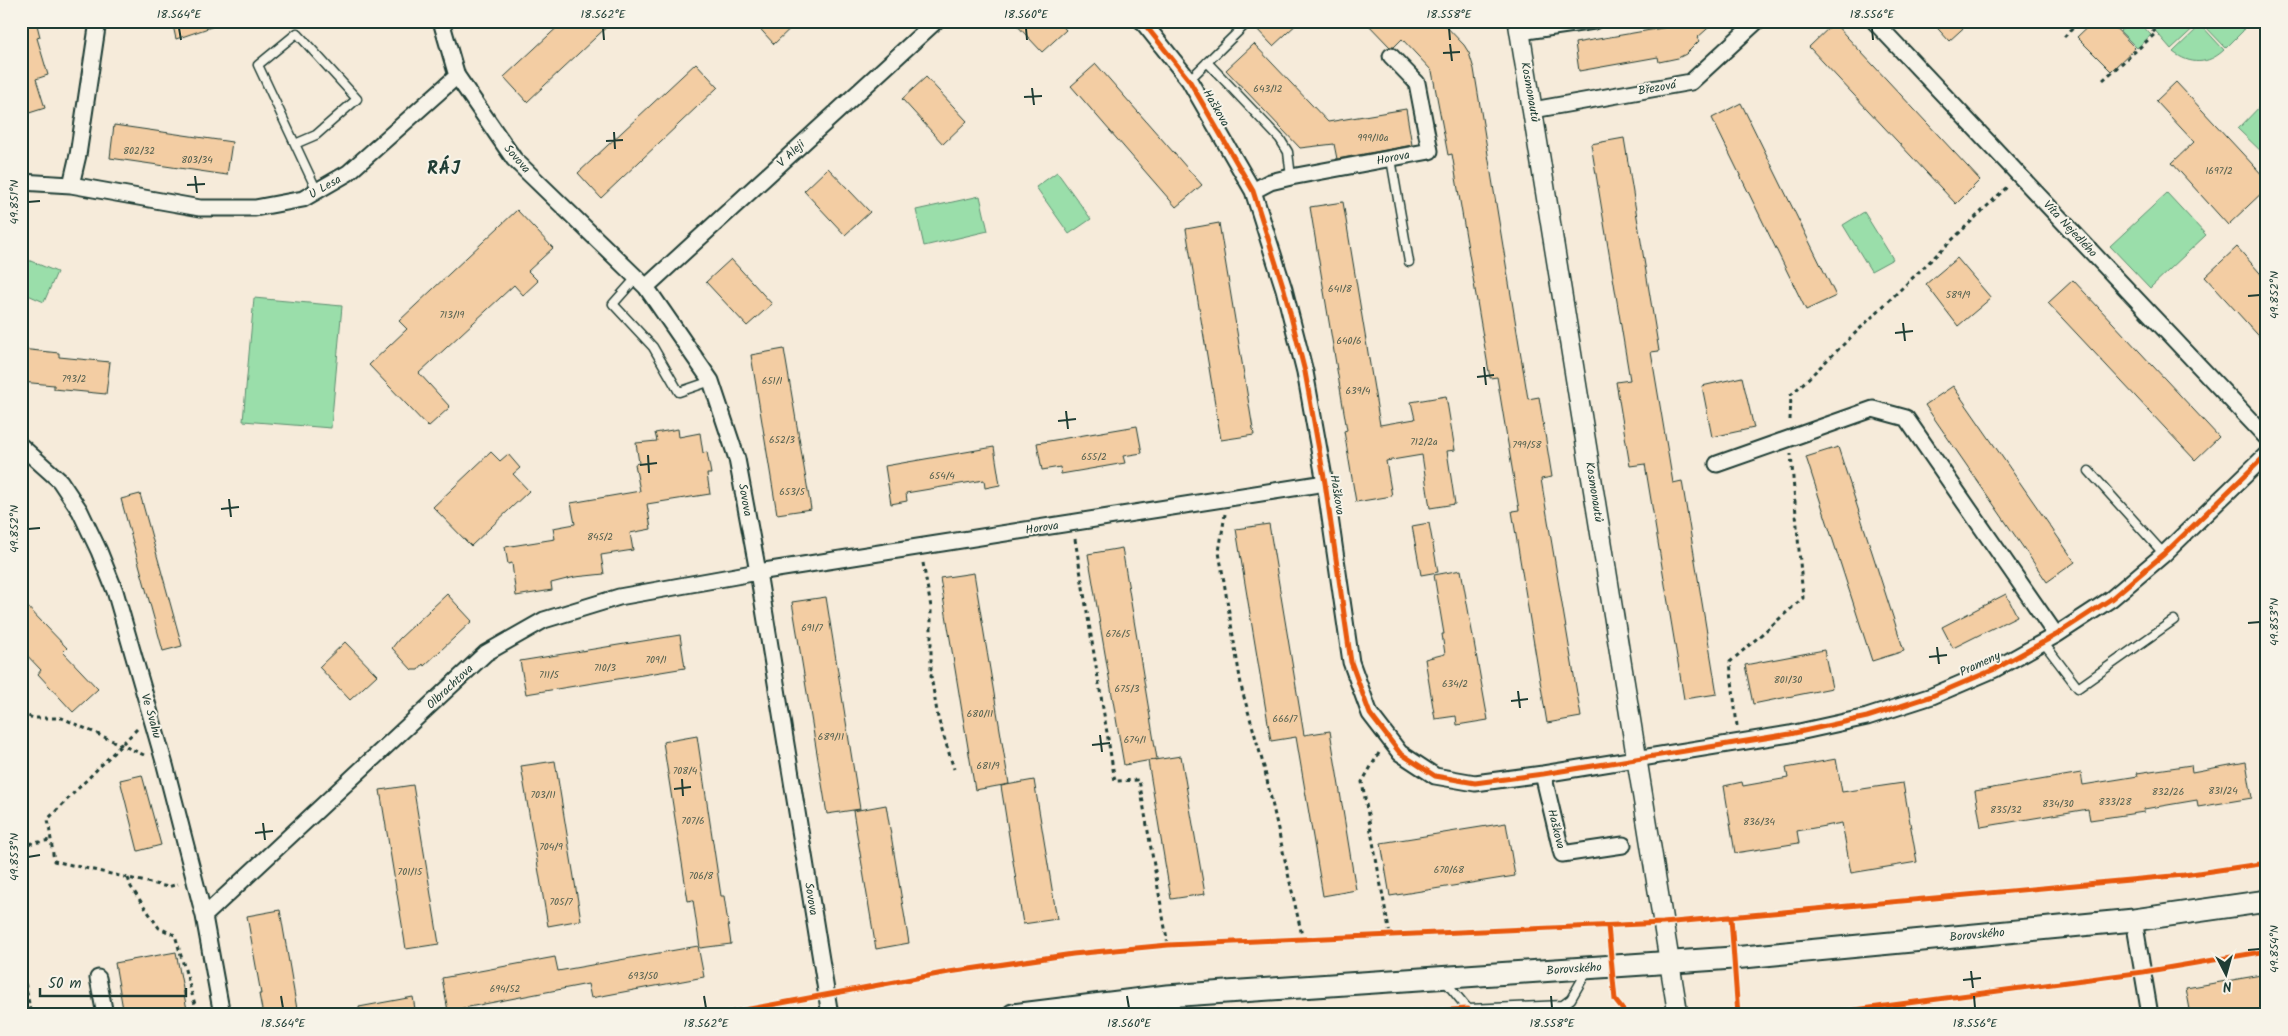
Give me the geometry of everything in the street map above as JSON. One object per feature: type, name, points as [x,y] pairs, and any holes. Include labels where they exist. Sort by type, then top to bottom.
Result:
[{"type":"main road","name":"Borovského","points":[[1013,1015],[1166,996],[1669,962],[2134,920],[2267,901]]},
{"type":"street","points":[[71,185],[78,155],[98,21]]},
{"type":"street","points":[[441,21],[457,76]]},
{"type":"street","name":"V Aleji","points":[[641,283],[936,21]]},
{"type":"street","name":"Haškova","points":[[1142,21],[1189,80],[1253,192],[1284,289],[1305,372],[1325,483],[1351,662],[1370,714],[1400,753],[1435,776],[1475,783],[1543,774],[1636,758]]},
{"type":"street","points":[[1519,27],[1594,21]]},
{"type":"street","name":"Březová","points":[[1533,110],[1691,82],[1757,21]]},
{"type":"street","name":"Víta Nejedlého","points":[[1874,21],[2267,438]]},
{"type":"street","name":"Kosmonautů","points":[[1519,27],[1678,1015]]},
{"type":"street","name":"Horova","points":[[1253,192],[1270,182],[1291,177],[1430,151],[1417,83],[1391,56]]},
{"type":"street","name":"U Lesa","points":[[21,182],[71,185],[200,208],[255,208],[303,199],[348,173],[457,76]]},
{"type":"street","name":"Sovova","points":[[457,76],[514,159],[641,283],[711,381],[737,459],[758,572],[830,1015]]},
{"type":"street","points":[[1716,464],[1873,409],[1906,418],[2049,638]]},
{"type":"street","name":"Ve Svahu","points":[[21,446],[60,481],[80,511],[100,550],[115,591],[165,765],[195,880],[204,916],[222,1015]]},
{"type":"street","name":"Prameny","points":[[1636,758],[1790,734],[1867,718],[1932,696],[1995,669],[2111,599],[2164,554],[2267,454]]},
{"type":"street","name":"Horova","points":[[758,572],[1325,483]]},
{"type":"street","name":"Olbrachtova","points":[[204,916],[486,653],[544,620],[619,597],[758,572]]},
{"type":"street","name":"Haškova","points":[[1543,774],[1562,854],[1623,845]]},
{"type":"street","points":[[2134,920],[2150,1015]]},
{"type":"street","points":[[98,978],[105,1015]]},
{"type":"lane","points":[[1189,80],[1249,21]]},
{"type":"lane","points":[[295,144],[316,135],[357,100],[297,33],[258,65],[317,191]]},
{"type":"lane","points":[[1207,62],[1280,139],[1288,152],[1291,177]]},
{"type":"lane","points":[[1391,159],[1410,262]]},
{"type":"lane","points":[[641,283],[613,304],[653,347],[679,392],[711,381]]},
{"type":"lane","points":[[2089,471],[2164,554]]},
{"type":"lane","points":[[2049,638],[2078,688],[2174,620]]},
{"type":"lane","points":[[1443,977],[1468,1009],[1563,1005],[1571,999],[1589,968]]},
{"type":"path","points":[[2064,37],[2080,21]]},
{"type":"path","points":[[2103,80],[2156,33],[2151,28],[2158,21]]},
{"type":"path","points":[[1226,498],[1226,522],[1219,552],[1242,690],[1264,767],[1303,940]]},
{"type":"path","points":[[1072,523],[1115,780],[1139,780],[1168,945]]},
{"type":"path","points":[[920,547],[931,607],[933,684],[938,718],[954,769]]},
{"type":"path","points":[[21,713],[33,718],[62,718],[165,765]]},
{"type":"path","points":[[150,714],[122,745],[48,819],[54,861],[168,886],[195,880]]},
{"type":"path","points":[[1388,737],[1362,782],[1390,936]]},
{"type":"path","points":[[21,845],[51,840]]},
{"type":"path","points":[[128,878],[131,887],[159,928],[175,935],[198,1015]]},
{"type":"path","points":[[1380,936],[1400,935]]},
{"type":"path","points":[[1293,940],[1312,940]]},
{"type":"path","points":[[1159,946],[1177,945]]},
{"type":"path","points":[[21,960],[31,1015]]},
{"type":"green space","points":[[2130,21],[2138,21],[2151,35],[2137,48],[2120,31]]},
{"type":"green space","points":[[2143,21],[2158,21],[2155,25],[2160,21],[2197,21],[2199,23],[2171,49],[2152,27],[2150,28]]},
{"type":"green space","points":[[2203,21],[2246,21],[2243,31],[2226,48],[2202,23]]},
{"type":"green space","points":[[2201,25],[2224,50],[2212,58],[2199,62],[2186,59],[2173,52]]},
{"type":"green space","points":[[2267,99],[2267,157],[2238,129]]},
{"type":"green space","points":[[1057,172],[1091,219],[1069,234],[1036,187]]},
{"type":"green space","points":[[2167,193],[2206,235],[2150,288],[2110,246]]},
{"type":"green space","points":[[980,196],[988,231],[924,246],[916,210]]},
{"type":"green space","points":[[1864,212],[1893,259],[1871,271],[1843,225]]},
{"type":"green space","points":[[21,257],[57,272],[44,302],[21,292]]},
{"type":"green space","points":[[254,298],[342,306],[331,428],[243,421]]},
{"type":"building","points":[[21,21],[36,21],[40,37],[37,38],[48,75],[36,79],[45,108],[26,114],[21,101]]},
{"type":"building","points":[[172,21],[219,21],[220,24],[176,39]]},
{"type":"building","points":[[564,21],[613,21],[527,102],[504,77]]},
{"type":"building","points":[[753,21],[798,21],[774,44]]},
{"type":"building","points":[[1013,21],[1058,21],[1066,30],[1042,52]]},
{"type":"building","points":[[1254,21],[1300,21],[1273,46],[1253,25]]},
{"type":"building","points":[[1365,21],[1441,21],[1464,45],[1469,53],[1474,69],[1528,399],[1539,397],[1552,477],[1541,479],[1581,717],[1547,723],[1512,511],[1519,510],[1497,377],[1490,378],[1452,154],[1448,155],[1432,71],[1402,39],[1394,47],[1390,47]]},
{"type":"building","points":[[1674,21],[1716,21],[1697,38],[1699,41],[1686,54],[1678,58],[1659,62],[1658,57],[1579,71],[1575,43],[1668,27]]},
{"type":"building","points":[[1931,21],[1971,21],[1949,41]]},
{"type":"building","points":[[2094,21],[2109,21],[2135,48],[2111,71],[2077,37]]},
{"type":"building","points":[[1834,23],[1980,180],[1956,204],[1809,47]]},
{"type":"building","points":[[1254,44],[1328,122],[1406,109],[1412,145],[1337,159],[1334,144],[1300,148],[1226,70]]},
{"type":"building","points":[[696,63],[718,87],[601,198],[578,173]]},
{"type":"building","points":[[1096,64],[1202,185],[1176,207],[1071,86]]},
{"type":"building","points":[[926,77],[967,121],[943,144],[902,99]]},
{"type":"building","points":[[2176,82],[2267,180],[2267,188],[2228,225],[2172,163],[2194,142],[2156,101]]},
{"type":"building","points":[[1741,103],[1836,296],[1806,310],[1712,118]]},
{"type":"building","points":[[114,125],[232,142],[227,175],[110,158]]},
{"type":"building","points":[[1624,138],[1659,351],[1651,352],[1673,483],[1682,481],[1717,694],[1684,699],[1645,464],[1630,466],[1616,382],[1630,380],[1591,144]]},
{"type":"building","points":[[828,168],[870,212],[845,235],[804,191]]},
{"type":"building","points":[[1343,202],[1380,425],[1415,419],[1411,402],[1446,396],[1455,450],[1447,451],[1455,504],[1430,508],[1422,455],[1386,461],[1392,496],[1356,502],[1344,431],[1347,430],[1310,207]]},
{"type":"building","points":[[517,210],[553,248],[528,271],[538,281],[523,295],[514,285],[419,373],[450,407],[428,427],[369,365],[407,329],[399,321]]},
{"type":"building","points":[[1219,223],[1254,435],[1221,440],[1186,229]]},
{"type":"building","points":[[2237,247],[2267,281],[2267,345],[2205,277]]},
{"type":"building","points":[[1957,258],[1991,298],[1958,326],[1926,284]]},
{"type":"building","points":[[731,259],[772,304],[747,326],[706,282]]},
{"type":"building","points":[[2073,280],[2219,437],[2195,460],[2048,303]]},
{"type":"building","points":[[21,349],[59,353],[59,357],[110,362],[106,394],[54,389],[54,385],[21,382]]},
{"type":"building","points":[[784,349],[811,509],[777,514],[751,355]]},
{"type":"building","points":[[1742,377],[1754,428],[1712,437],[1702,386]]},
{"type":"building","points":[[1953,386],[2075,562],[2047,582],[1925,405]]},
{"type":"building","points":[[1137,426],[1142,453],[1123,456],[1125,463],[1061,474],[1060,467],[1042,470],[1037,443]]},
{"type":"building","points":[[678,429],[679,437],[700,433],[703,453],[707,452],[711,474],[707,474],[710,494],[647,504],[651,529],[630,533],[633,550],[601,555],[604,574],[575,577],[551,583],[552,590],[516,596],[512,563],[508,564],[505,547],[555,539],[553,528],[575,524],[571,503],[640,491],[635,464],[639,463],[636,443],[657,441],[655,433]]},
{"type":"building","points":[[994,447],[1000,485],[985,488],[984,480],[906,493],[907,501],[891,504],[885,466]]},
{"type":"building","points":[[1838,447],[1904,651],[1872,661],[1806,457]]},
{"type":"building","points":[[491,452],[500,461],[508,454],[520,468],[513,474],[529,491],[471,546],[433,507]]},
{"type":"building","points":[[140,494],[182,646],[163,651],[121,499]]},
{"type":"building","points":[[1429,523],[1438,572],[1421,575],[1412,526]]},
{"type":"building","points":[[1269,524],[1304,735],[1330,731],[1356,890],[1323,896],[1296,737],[1271,741],[1236,529]]},
{"type":"building","points":[[1122,548],[1157,759],[1124,765],[1088,554]]},
{"type":"building","points":[[1461,570],[1488,720],[1457,725],[1456,716],[1435,719],[1425,659],[1445,654],[1442,634],[1444,634],[1434,575]]},
{"type":"building","points":[[974,573],[1009,784],[975,790],[940,578]]},
{"type":"building","points":[[447,594],[472,621],[424,666],[423,664],[418,670],[412,670],[392,648],[399,639]]},
{"type":"building","points":[[2006,594],[2017,616],[1953,648],[1942,627]]},
{"type":"building","points":[[826,597],[860,809],[827,814],[792,602]]},
{"type":"building","points":[[21,600],[67,648],[63,652],[98,689],[73,712],[38,674],[41,670],[21,649]]},
{"type":"building","points":[[680,635],[685,668],[526,694],[520,661]]},
{"type":"building","points":[[345,642],[377,675],[350,700],[319,667]]},
{"type":"building","points":[[1824,650],[1832,688],[1753,704],[1745,665]]},
{"type":"building","points":[[697,736],[721,896],[724,896],[731,944],[700,948],[693,900],[688,901],[663,742]]},
{"type":"building","points":[[1181,756],[1205,894],[1171,899],[1148,761]]},
{"type":"building","points":[[1836,759],[1842,792],[1903,783],[1917,862],[1851,873],[1842,823],[1797,831],[1799,843],[1735,853],[1724,786],[1742,782],[1743,786],[1788,778],[1786,768]]},
{"type":"building","points":[[555,761],[581,920],[548,926],[521,766]]},
{"type":"building","points":[[2246,762],[2252,798],[2198,807],[2197,800],[2144,809],[2144,812],[2090,820],[2088,809],[1981,827],[1975,791],[2081,773],[2083,785],[2138,776],[2137,773],[2191,765],[2192,772]]},
{"type":"building","points":[[142,775],[161,845],[138,851],[120,780]]},
{"type":"building","points":[[1034,780],[1057,919],[1023,924],[1001,786]]},
{"type":"building","points":[[413,785],[439,944],[406,949],[380,790]]},
{"type":"building","points":[[886,805],[909,943],[876,949],[853,811]]},
{"type":"building","points":[[1506,823],[1515,876],[1390,896],[1381,843]]},
{"type":"building","points":[[280,910],[298,1015],[263,1015],[259,994],[261,994],[247,916]]},
{"type":"building","points":[[698,946],[704,977],[591,998],[588,984],[448,1011],[442,978],[555,957],[558,971]]},
{"type":"building","points":[[176,952],[188,1015],[124,1015],[115,963]]},
{"type":"building","points":[[2267,974],[2267,1008],[2228,1015],[2191,1015],[2186,988]]},
{"type":"building","points":[[413,997],[416,1015],[360,1015],[359,1007]]},
{"type":"cycle path","points":[[1142,21],[1189,80],[1253,191],[1284,289],[1305,372],[1325,483],[1351,662],[1370,714],[1400,753],[1435,776],[1475,783],[1543,774],[1790,734],[1867,717],[1932,696],[1995,669],[2056,635],[2111,599],[2164,554],[2267,454]]},
{"type":"cycle path","points":[[717,1015],[949,972],[1073,954],[1168,945],[1663,923],[2184,875],[2267,863]]},
{"type":"cycle path","points":[[1731,918],[1738,1015]]},
{"type":"cycle path","points":[[1608,926],[1615,1000],[1627,1015]]},
{"type":"cycle path","points":[[1817,1015],[2143,972],[2267,951]]},
{"type":"cycle path","points":[[1368,1015],[1468,1009]]},
{"type":"district","name":"RÁJ","points":[[444,169]]}]
